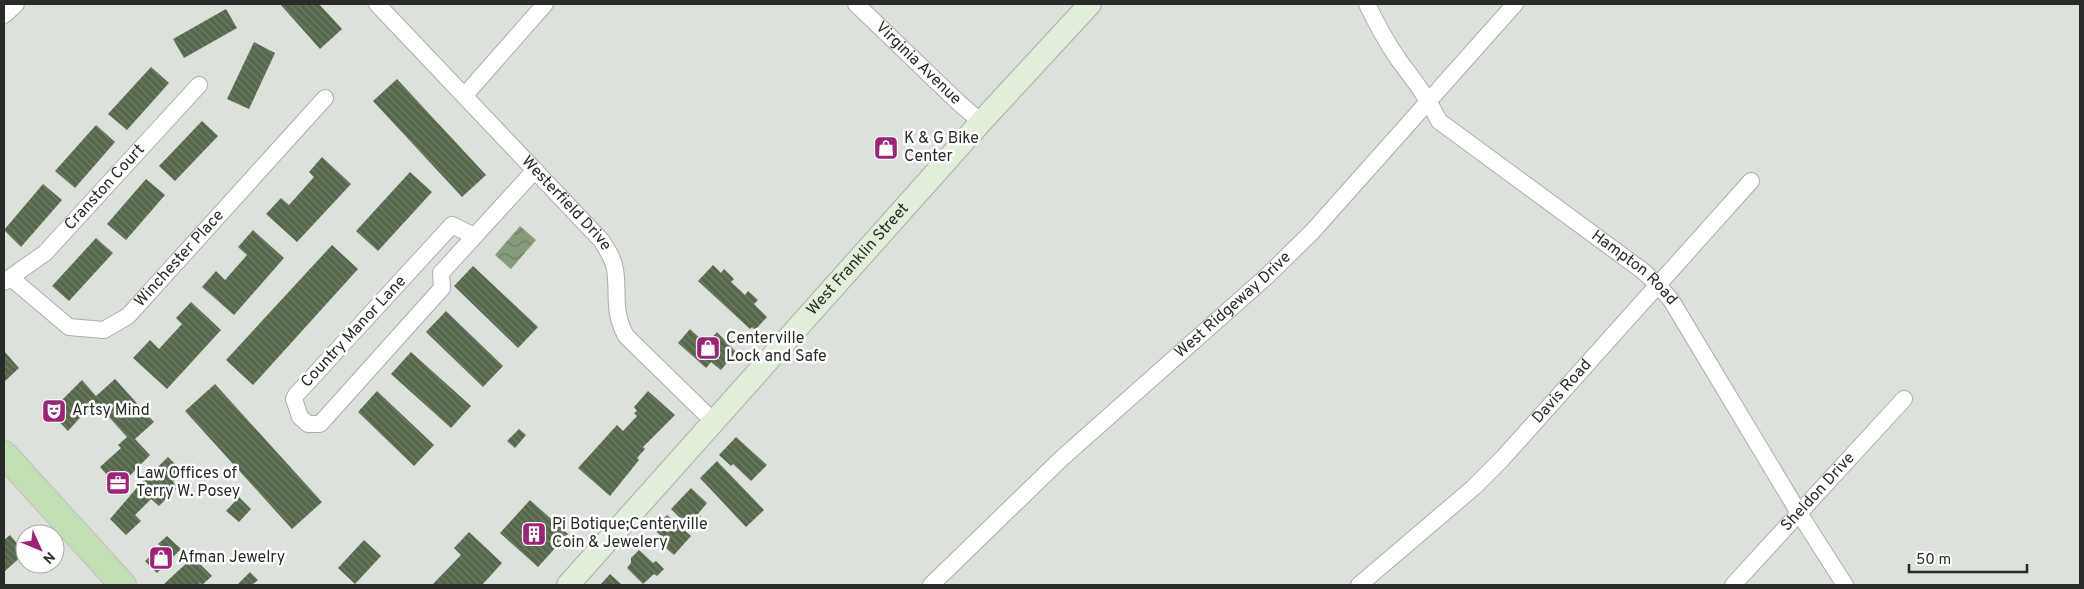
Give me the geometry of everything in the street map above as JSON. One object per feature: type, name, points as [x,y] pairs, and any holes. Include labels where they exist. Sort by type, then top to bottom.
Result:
[{"type":"main road","name":"West Franklin Street","points":[[568,585],[981,122],[1090,4]]},
{"type":"main road","points":[[4,454],[124,585]]},
{"type":"street","points":[[4,15],[16,4]]},
{"type":"street","name":"Westerfield Drive","points":[[377,4],[601,240],[611,256],[615,270],[616,307],[620,325],[626,336],[714,422]]},
{"type":"street","points":[[465,96],[545,4]]},
{"type":"street","name":"Virginia Avenue","points":[[856,4],[981,122]]},
{"type":"street","name":"Hampton Road","points":[[1367,4],[1397,58],[1430,101],[1440,121],[1642,270],[1671,300],[1799,513],[1845,585]]},
{"type":"street","name":"West Ridgeway Drive","points":[[931,585],[1062,458],[1266,277],[1312,232],[1515,4]]},
{"type":"street","name":"Cranston Court","points":[[7,280],[45,253],[199,85]]},
{"type":"street","name":"Winchester Place","points":[[7,280],[69,327],[104,330],[128,316],[325,98]]},
{"type":"street","name":"Country Manor Lane","points":[[474,236],[452,225],[296,394],[294,399],[300,417],[308,424],[320,424],[442,288],[441,273],[535,170]]},
{"type":"street","name":"Davis Road","points":[[1359,585],[1472,488],[1502,459],[1751,181]]},
{"type":"street","name":"Sheldon Drive","points":[[1733,585],[1904,399]]},
{"type":"water","points":[[520,226],[536,240],[511,269],[495,255]]},
{"type":"building","points":[[280,4],[319,4],[342,29],[320,49]]},
{"type":"building","points":[[226,9],[237,28],[184,58],[173,39]]},
{"type":"building","points":[[254,42],[275,53],[249,109],[227,99]]},
{"type":"building","points":[[151,67],[169,83],[127,130],[108,114]]},
{"type":"building","points":[[397,79],[486,175],[462,197],[373,101]]},
{"type":"building","points":[[202,121],[218,136],[175,181],[159,166]]},
{"type":"building","points":[[96,125],[115,142],[75,188],[55,171]]},
{"type":"building","points":[[322,157],[351,184],[297,242],[266,214],[281,198],[289,205],[314,177],[309,172]]},
{"type":"building","points":[[410,172],[432,192],[378,251],[356,231]]},
{"type":"building","points":[[146,179],[165,195],[126,240],[107,224]]},
{"type":"building","points":[[43,184],[62,200],[21,247],[4,230]]},
{"type":"building","points":[[253,230],[284,258],[234,315],[202,287],[216,271],[225,280],[247,255],[238,247]]},
{"type":"building","points":[[96,238],[113,253],[69,301],[52,286]]},
{"type":"building","points":[[332,245],[358,269],[253,385],[226,360]]},
{"type":"building","points":[[713,265],[721,273],[724,269],[734,279],[731,282],[745,295],[748,291],[758,300],[754,304],[767,317],[755,330],[752,327],[750,329],[698,281]]},
{"type":"building","points":[[473,266],[538,327],[518,348],[454,286]]},
{"type":"building","points":[[191,302],[221,330],[167,389],[133,358],[150,340],[159,349],[182,324],[176,318]]},
{"type":"building","points":[[446,311],[503,366],[483,387],[426,332]]},
{"type":"building","name":"Centerville Lock and Safe","points":[[690,329],[706,344],[717,332],[736,352],[721,370],[711,362],[706,368],[678,343]]},
{"type":"building","points":[[4,351],[19,368],[4,382]]},
{"type":"building","points":[[411,352],[471,406],[451,428],[391,374]]},
{"type":"building","points":[[115,379],[154,422],[135,439],[150,455],[118,488],[100,467],[121,448],[118,445],[127,437],[98,405],[91,412],[86,411],[68,431],[50,412],[82,380],[96,396]]},
{"type":"building","points":[[215,384],[322,502],[292,529],[185,411]]},
{"type":"building","points":[[377,391],[434,445],[414,466],[358,412]]},
{"type":"building","points":[[648,391],[675,415],[643,447],[645,449],[637,458],[639,460],[610,496],[578,468],[617,425],[623,431],[637,416],[634,413],[637,411],[634,407]]},
{"type":"building","points":[[519,429],[526,435],[515,448],[507,441]]},
{"type":"building","points":[[736,437],[767,465],[751,481],[733,464],[731,466],[719,455]]},
{"type":"building","points":[[168,457],[183,472],[173,482],[178,487],[159,506],[151,499],[135,515],[141,521],[126,535],[110,519],[141,483]]},
{"type":"building","points":[[717,461],[764,510],[746,527],[700,478]]},
{"type":"building","points":[[691,488],[707,503],[698,514],[701,516],[691,529],[671,509]]},
{"type":"building","points":[[239,497],[251,509],[239,522],[226,511]]},
{"type":"building","name":"Pi Botique;Centerville Coin & Jewelery","points":[[530,500],[568,534],[538,567],[500,533]]},
{"type":"building","points":[[667,515],[691,536],[674,555],[659,542],[663,538],[654,529]]},
{"type":"building","points":[[469,532],[502,563],[482,585],[432,585],[461,555],[454,548]]},
{"type":"building","points":[[10,535],[15,541],[15,562],[4,572],[4,540]]},
{"type":"building","name":"Afman Jewelry","points":[[167,536],[181,549],[157,573],[145,561],[161,546],[158,544]]},
{"type":"building","points":[[364,540],[381,556],[355,584],[338,568]]},
{"type":"building","points":[[639,550],[653,563],[656,561],[664,569],[657,576],[654,574],[643,584],[627,568],[631,563],[631,558]]},
{"type":"building","points":[[193,557],[212,576],[202,585],[200,583],[198,585],[164,584]]},
{"type":"building","points":[[250,572],[258,580],[252,585],[237,585]]},
{"type":"building","points":[[610,574],[622,585],[600,585]]},
{"type":"place","name":"K & G Bike Center","points":[[886,148]]},
{"type":"place","name":"Centerville Lock and Safe","points":[[708,348]]},
{"type":"place","name":"Artsy Mind","points":[[54,411]]},
{"type":"place","name":"Law Offices of Terry W. Posey","points":[[118,483]]},
{"type":"place","name":"Pi Botique;Centerville Coin & Jewelery","points":[[534,534]]},
{"type":"place","name":"Afman Jewelry","points":[[161,558]]}]
